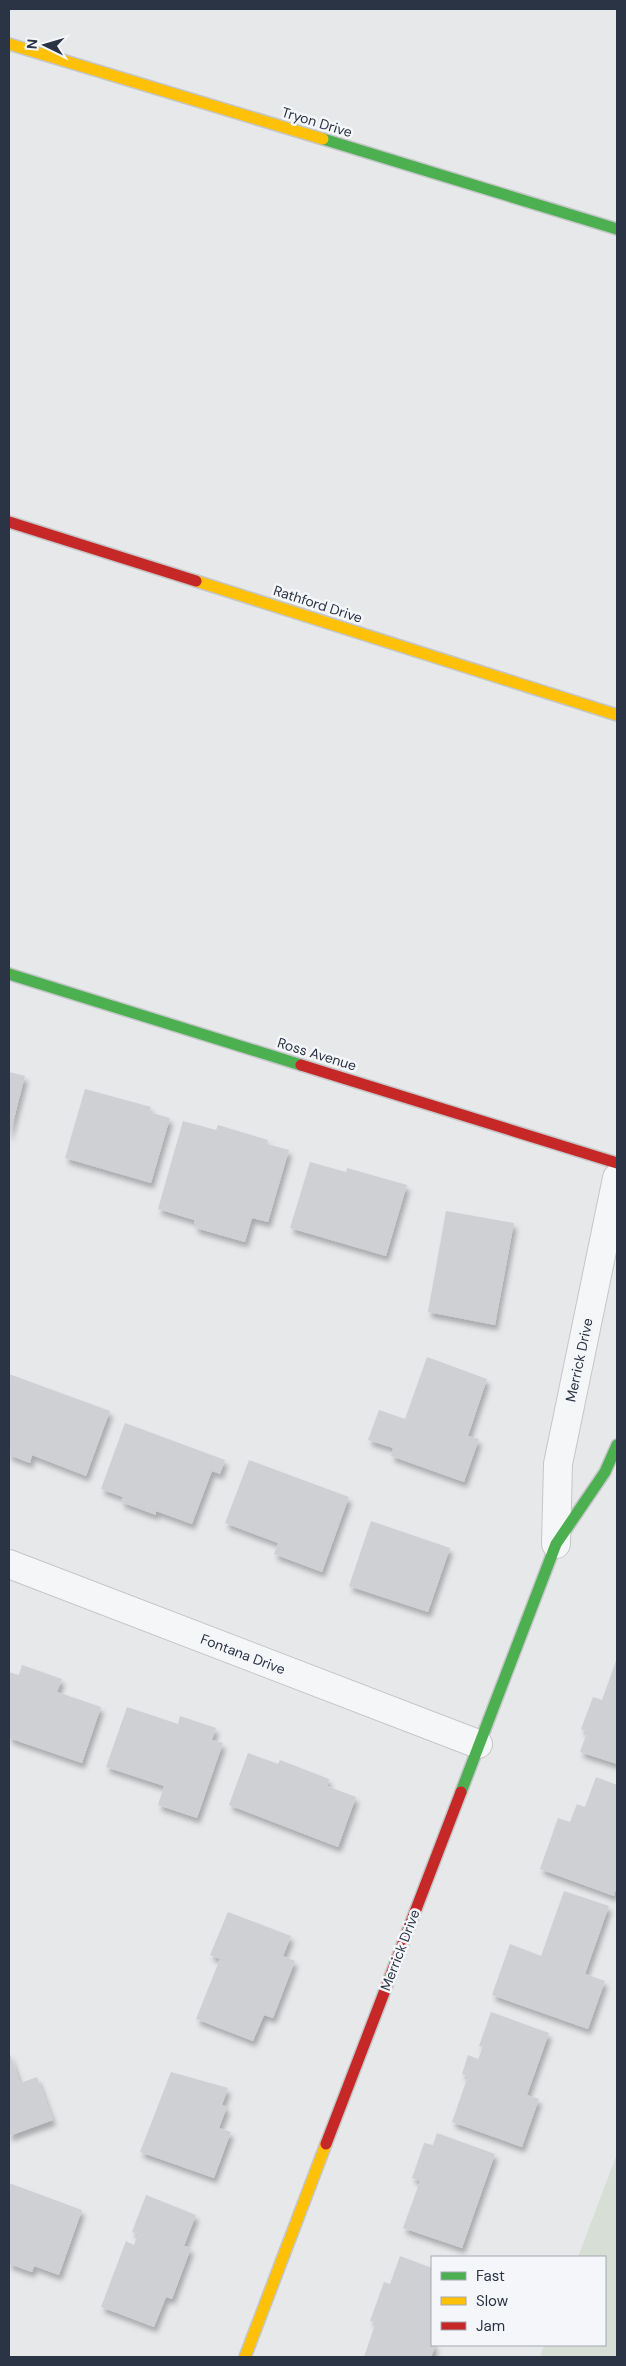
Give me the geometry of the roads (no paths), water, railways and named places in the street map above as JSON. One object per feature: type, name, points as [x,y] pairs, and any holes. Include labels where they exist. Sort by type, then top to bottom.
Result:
[{"type":"street","name":"Tryon Drive","points":[[9,44],[617,229]]},
{"type":"street","name":"Rathford Drive","points":[[9,522],[617,715]]},
{"type":"street","name":"Ross Avenue","points":[[9,974],[617,1163]]},
{"type":"street","name":"Merrick Drive","points":[[556,1544],[558,1464],[617,1178]]},
{"type":"street","name":"Merrick Drive","points":[[245,2357],[556,1544],[605,1472],[617,1445]]},
{"type":"street","name":"Fontana Drive","points":[[9,1564],[478,1744]]}]
